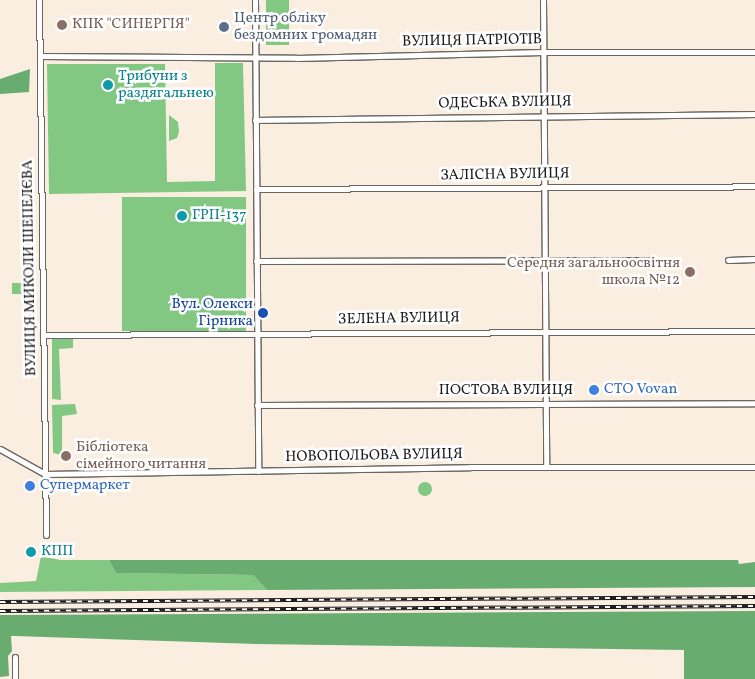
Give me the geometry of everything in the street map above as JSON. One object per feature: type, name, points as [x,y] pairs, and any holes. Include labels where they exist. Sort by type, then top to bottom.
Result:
[{"type":"street","name":"ВУЛИЦЯ МИКОЛИ ШЕПЕЛЄВА","points":[[39,0],[46,535]]},
{"type":"street","points":[[254,0],[258,471]]},
{"type":"street","points":[[543,0],[544,403],[546,467]]},
{"type":"street","name":"ВУЛИЦЯ ПАТРІОТІВ","points":[[40,56],[255,58],[542,52],[755,52]]},
{"type":"street","name":"ОДЕСЬКА ВУЛИЦЯ","points":[[256,120],[543,115],[755,114]]},
{"type":"street","name":"ЗАЛІСНА ВУЛИЦЯ","points":[[256,189],[755,186]]},
{"type":"street","points":[[728,260],[755,259]]},
{"type":"street","points":[[256,261],[650,260]]},
{"type":"street","name":"ЗЕЛЕНА ВУЛИЦЯ","points":[[43,335],[544,330],[755,331]]},
{"type":"street","name":"ПОСТОВА ВУЛИЦЯ","points":[[257,405],[755,403]]},
{"type":"street","name":"НОВОПОЛЬОВА ВУЛИЦЯ","points":[[0,449],[45,474],[546,467],[755,467]]},
{"type":"street","points":[[15,657],[15,679]]},
{"type":"green space","points":[[266,0],[289,0],[289,45],[266,45]]},
{"type":"green space","points":[[215,63],[243,63],[246,191],[49,194],[47,64],[165,64],[167,182],[215,181]]},
{"type":"green space","points":[[30,69],[29,92],[0,94],[0,79]]},
{"type":"green space","points":[[169,115],[178,122],[179,132],[177,138],[169,141]]},
{"type":"green space","points":[[122,197],[246,197],[246,331],[122,331]]},
{"type":"green space","points":[[12,283],[31,283],[31,294],[12,294]]},
{"type":"green space","points":[[52,338],[73,338],[73,348],[59,349],[61,400],[52,399]]},
{"type":"green space","points":[[75,404],[77,414],[62,416],[62,455],[53,453],[52,405]]},
{"type":"green space","points":[[422,482],[428,482],[432,489],[428,496],[422,496],[418,492],[418,486]]},
{"type":"green space","points":[[41,556],[60,560],[109,560],[116,573],[253,575],[267,590],[0,592],[0,583],[36,581]]},
{"type":"green space","points":[[109,560],[738,560],[739,564],[755,562],[755,587],[267,590],[253,575],[116,573]]},
{"type":"green space","points":[[755,611],[755,679],[684,679],[684,650],[256,644],[15,636],[11,636],[12,651],[8,656],[9,676],[0,677],[0,615]]},
{"type":"railway","points":[[0,602],[755,597]]},
{"type":"railway","points":[[0,611],[755,606]]},
{"type":"place","name":"КПК \"СИНЕРГІЯ\"","points":[[62,25]]},
{"type":"place","name":"Центр обліку бездомних громадян","points":[[224,27]]},
{"type":"place","name":"Трибуни з раздягальнею","points":[[108,85]]},
{"type":"place","name":"ГРП-137","points":[[182,216]]},
{"type":"place","name":"Середня загальноосвітня школа №12","points":[[690,272]]},
{"type":"place","name":"Вул. Олекси Гірника","points":[[263,313]]},
{"type":"place","name":"СТО Vovan","points":[[594,390]]},
{"type":"place","name":"Бібліотека сімейного читання","points":[[66,456]]},
{"type":"place","name":"Супермаркет","points":[[30,486]]},
{"type":"place","name":"КПП","points":[[31,552]]}]
